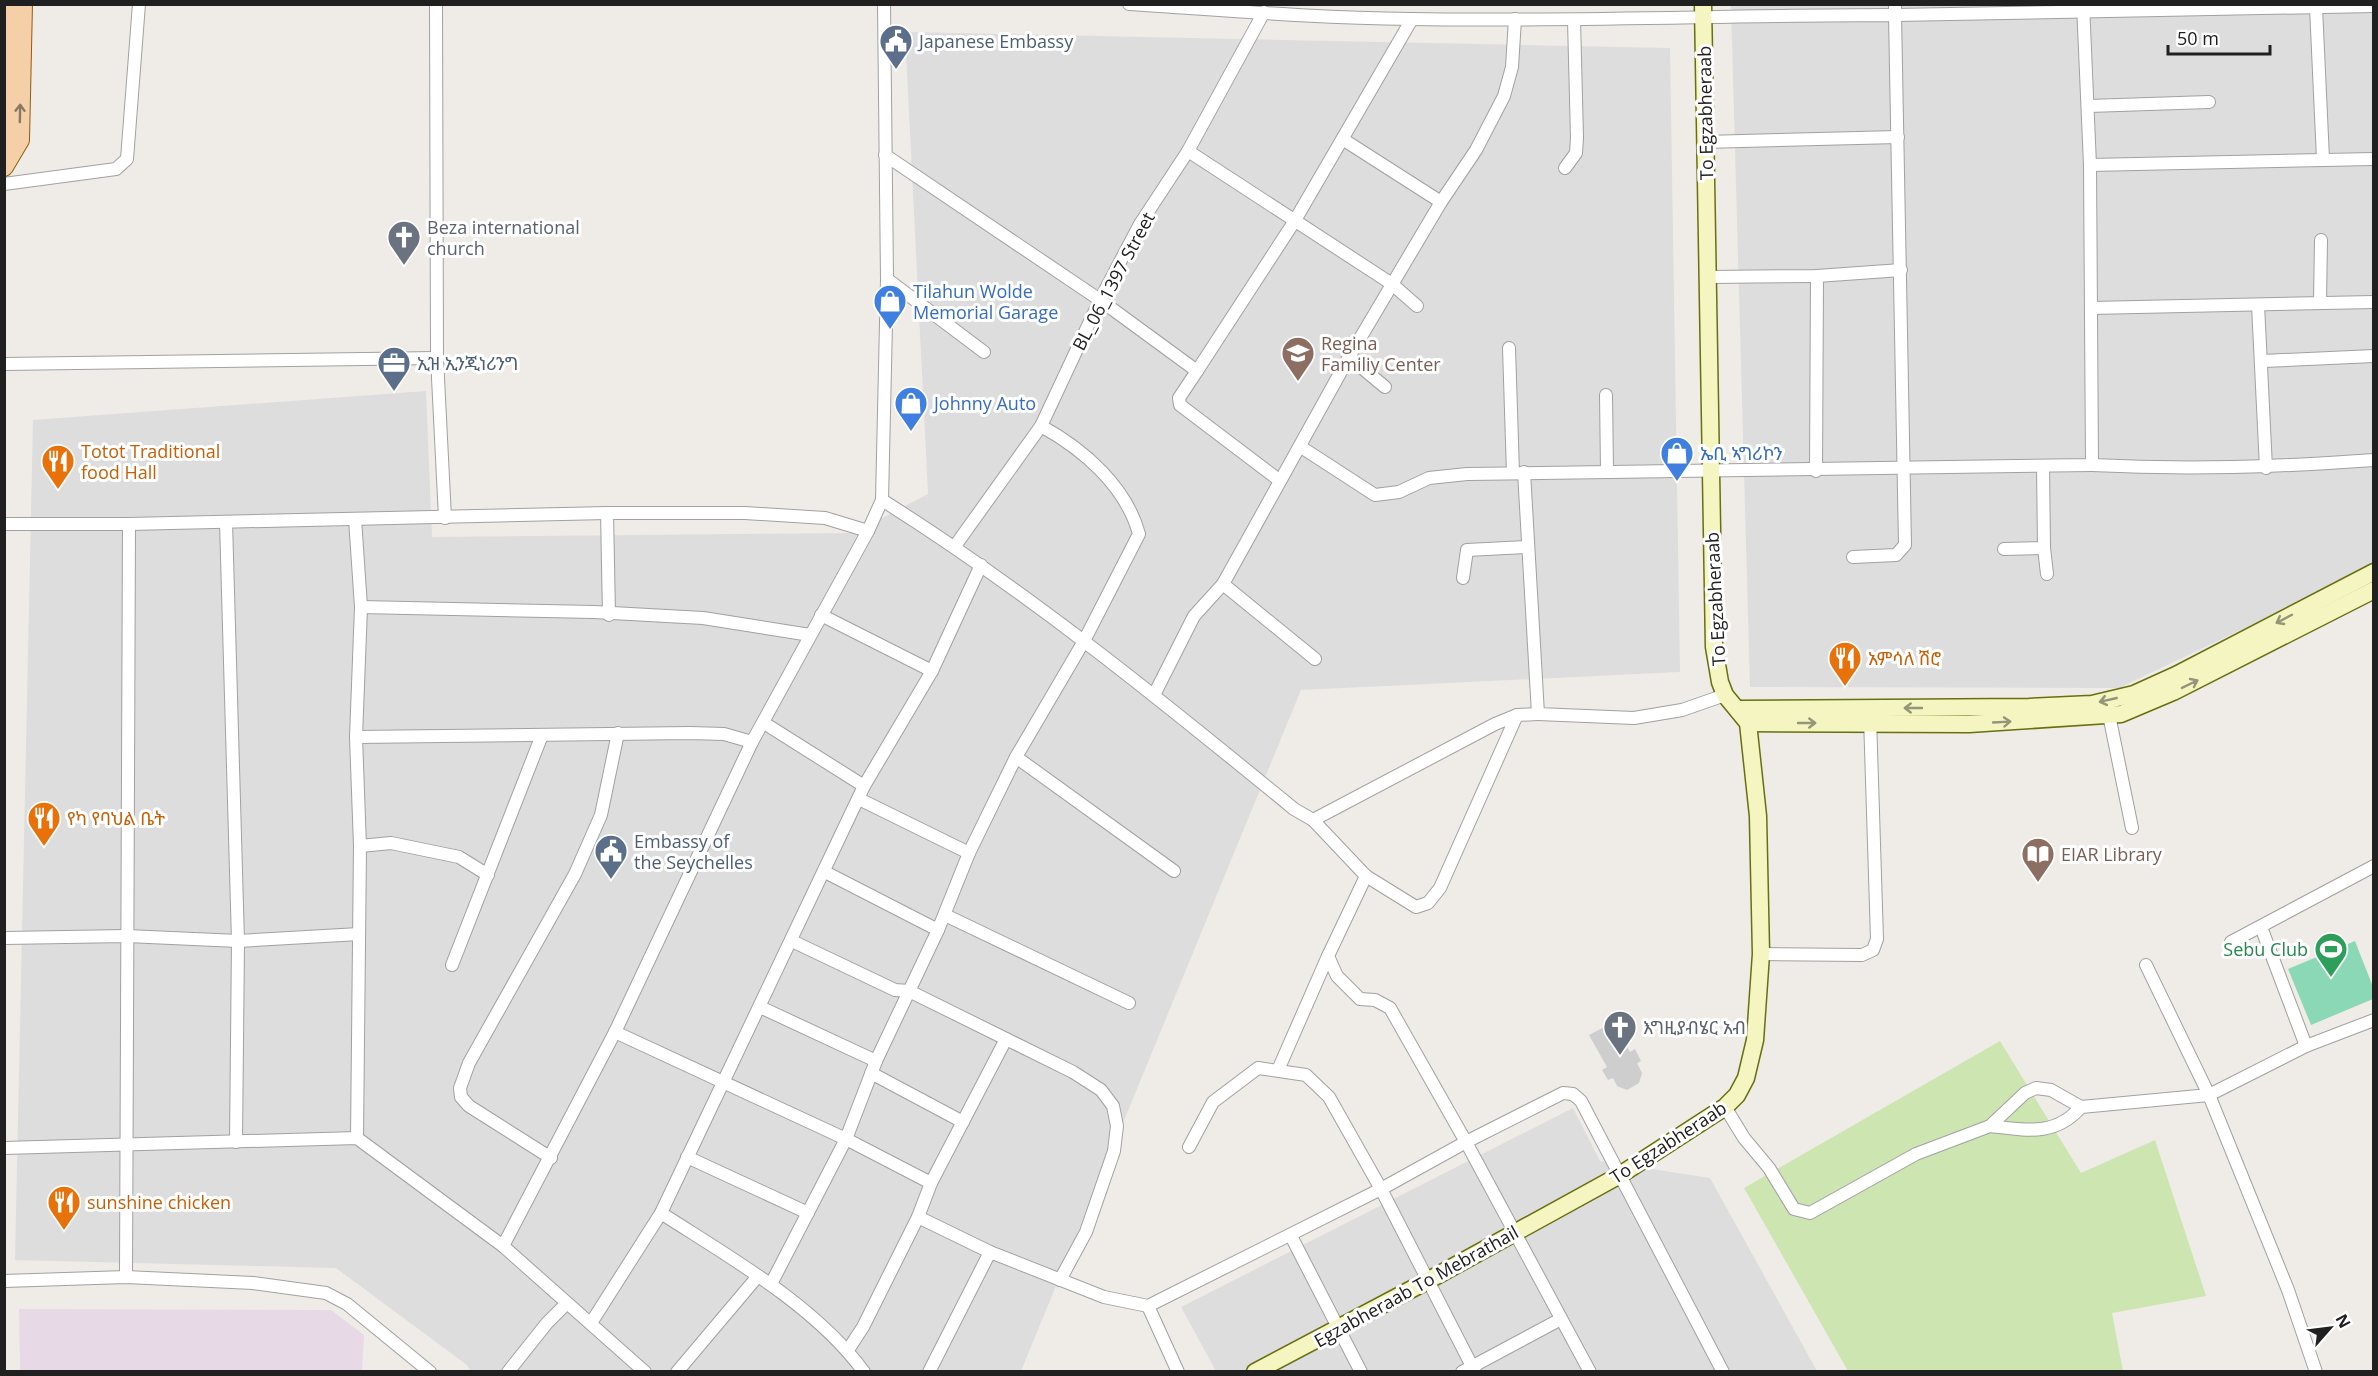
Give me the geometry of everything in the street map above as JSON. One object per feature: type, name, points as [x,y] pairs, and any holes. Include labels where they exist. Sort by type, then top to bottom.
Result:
[{"type":"main road","points":[[4,152],[9,4]]},
{"type":"main road","points":[[4,167],[20,140],[23,4]]},
{"type":"main road","name":"To Egzabheraab","points":[[1703,12],[1714,647],[1720,682],[1725,695]]},
{"type":"main road","points":[[1870,716],[1968,724],[2109,715],[2146,705],[2315,611],[2373,572]]},
{"type":"main road","points":[[1725,695],[1743,716],[1870,716],[2092,704],[2115,699],[2176,675],[2315,611],[2373,590]]},
{"type":"main road","name":"To Egzabheraab","points":[[1575,1198],[1620,1174],[1725,1107],[1737,1095],[1751,1063],[1755,1040],[1761,954],[1758,816],[1743,716]]},
{"type":"main road","name":"Egzabheraab To Mebrathail","points":[[1255,1371],[1429,1280],[1575,1198]]},
{"type":"street","points":[[4,184],[116,169],[128,159],[139,4]]},
{"type":"street","points":[[436,4],[437,358],[445,519]]},
{"type":"street","points":[[503,1246],[615,1032],[752,742],[868,531],[882,500],[886,279],[884,4]]},
{"type":"street","points":[[1129,4],[1387,19],[1574,20],[1703,12],[1803,10],[2373,6]]},
{"type":"street","points":[[1387,4],[1387,19]]},
{"type":"street","points":[[2316,7],[2324,159]]},
{"type":"street","points":[[2083,8],[2089,106],[2092,465]]},
{"type":"street","points":[[1853,557],[1896,555],[1905,545],[1895,10]]},
{"type":"street","name":"BL_06_1397 Street","points":[[955,546],[1041,426],[1140,224],[1188,151],[1264,12]]},
{"type":"street","points":[[1279,480],[1180,405],[1179,398],[1294,222],[1344,140],[1412,19]]},
{"type":"street","points":[[1154,695],[1194,616],[1222,584],[1279,480],[1301,447],[1349,357],[1441,202],[1476,150],[1504,96],[1512,67],[1515,19]]},
{"type":"street","points":[[1564,168],[1576,153],[1577,145],[1574,20]]},
{"type":"street","points":[[2089,106],[2209,102]]},
{"type":"street","points":[[1704,142],[1898,137]]},
{"type":"street","points":[[1344,140],[1441,202]]},
{"type":"street","points":[[1188,151],[1392,284],[1418,306]]},
{"type":"street","points":[[885,155],[1101,300],[1197,371]]},
{"type":"street","points":[[2090,165],[2373,159]]},
{"type":"street","points":[[2320,302],[2321,240]]},
{"type":"street","points":[[1709,277],[1817,276],[1901,270]]},
{"type":"street","points":[[1816,471],[1817,276]]},
{"type":"street","points":[[886,279],[984,352]]},
{"type":"street","points":[[2091,308],[2373,302]]},
{"type":"street","points":[[2258,305],[2263,361],[2266,468]]},
{"type":"street","points":[[1509,348],[1519,472],[1528,547],[1538,714]]},
{"type":"street","points":[[2263,361],[2373,356]]},
{"type":"street","points":[[1349,357],[1385,387]]},
{"type":"street","points":[[4,364],[437,358]]},
{"type":"street","points":[[1606,395],[1608,470]]},
{"type":"street","points":[[771,1284],[846,1139],[874,1067],[945,915],[969,853],[1016,757],[1084,641],[1139,534],[1111,478],[1055,433],[1041,426]]},
{"type":"street","points":[[1301,447],[1375,495],[1399,492],[1429,478],[1519,472],[1905,470],[2092,465],[2178,470],[2266,468],[2373,460]]},
{"type":"street","points":[[2043,466],[2044,548],[2047,574]]},
{"type":"street","points":[[882,500],[955,546],[1084,641],[1154,695],[1294,810],[1312,820],[1366,876],[1416,907],[1428,903],[1440,888],[1517,715]]},
{"type":"street","points":[[4,524],[445,519],[606,513],[789,515],[825,518],[868,531]]},
{"type":"street","points":[[606,513],[609,615]]},
{"type":"street","points":[[355,519],[361,607],[356,738],[360,846],[357,1138]]},
{"type":"street","points":[[226,522],[238,941],[236,1142]]},
{"type":"street","points":[[126,1277],[129,524]]},
{"type":"street","points":[[1463,578],[1467,550],[1528,547]]},
{"type":"street","points":[[2004,549],[2044,548]]},
{"type":"street","points":[[591,1323],[660,1213],[724,1084],[864,786],[932,671],[981,565]]},
{"type":"street","points":[[1222,584],[1315,659]]},
{"type":"street","points":[[361,607],[703,618],[810,635]]},
{"type":"street","points":[[821,615],[932,671]]},
{"type":"street","points":[[1312,820],[1495,724],[1517,715],[1634,718],[1682,710],[1725,695]]},
{"type":"street","points":[[2109,715],[2133,828]]},
{"type":"street","points":[[1761,954],[1862,955],[1873,950],[1877,939],[1870,716]]},
{"type":"street","points":[[764,723],[864,786]]},
{"type":"street","points":[[356,738],[618,733],[724,734],[752,742]]},
{"type":"street","points":[[550,1158],[469,1106],[461,1097],[460,1088],[469,1063],[485,1032],[575,874],[601,815],[618,733]]},
{"type":"street","points":[[452,965],[542,735]]},
{"type":"street","points":[[1016,757],[1174,871]]},
{"type":"street","points":[[859,799],[969,853]]},
{"type":"street","points":[[360,846],[391,843],[459,857],[488,875]]},
{"type":"street","points":[[2231,942],[2373,866]]},
{"type":"street","points":[[825,872],[938,930]]},
{"type":"street","points":[[1278,1070],[1366,876]]},
{"type":"street","points":[[945,915],[1129,1003]]},
{"type":"street","points":[[2260,927],[2306,1046]]},
{"type":"street","points":[[4,938],[127,936],[238,941],[358,934]]},
{"type":"street","points":[[792,941],[895,990],[909,991],[1073,1072],[1101,1090],[1113,1106],[1117,1126],[1114,1151],[1099,1201],[1086,1232],[1060,1280]]},
{"type":"street","points":[[1328,956],[1337,976],[1360,999],[1375,1000],[1390,1008],[1516,1232],[1590,1371]]},
{"type":"street","points":[[2146,965],[2209,1095],[2283,1280],[2316,1371]]},
{"type":"street","points":[[760,1007],[874,1067],[963,1122]]},
{"type":"street","points":[[1725,1107],[1744,1138],[1769,1168],[1794,1209],[1810,1213],[1916,1154],[1990,1126],[2025,1093],[2036,1088],[2051,1090],[2081,1107],[2209,1095],[2306,1046],[2373,1020]]},
{"type":"street","points":[[615,1032],[846,1139],[931,1184]]},
{"type":"street","points":[[848,1350],[863,1326],[918,1216],[931,1184],[1006,1039]]},
{"type":"street","points":[[1189,1147],[1213,1102],[1258,1068],[1306,1075],[1329,1097],[1381,1189],[1429,1280],[1470,1370],[1561,1320]]},
{"type":"street","points":[[918,1216],[990,1252],[1060,1280],[1104,1297],[1148,1305],[1291,1236],[1563,1093],[1574,1094],[1581,1101],[1723,1371]]},
{"type":"street","points":[[1990,1126],[2047,1130],[2064,1123],[2081,1107]]},
{"type":"street","points":[[4,1148],[357,1138],[503,1246],[566,1304],[645,1371]]},
{"type":"street","points":[[687,1157],[808,1213]]},
{"type":"street","points":[[660,1213],[771,1284],[848,1350],[864,1371]]},
{"type":"street","points":[[1291,1236],[1361,1371]]},
{"type":"street","points":[[929,1371],[990,1252]]},
{"type":"street","points":[[678,1371],[758,1276]]},
{"type":"street","points":[[4,1281],[126,1277],[253,1283],[326,1293],[347,1304],[430,1371]]},
{"type":"street","points":[[508,1371],[547,1323],[566,1304]]},
{"type":"street","points":[[1148,1305],[1178,1371]]},
{"type":"shaded area","points":[[1731,5],[2373,5],[2373,567],[2119,688],[1750,687]]},
{"type":"shaded area","points":[[905,32],[1670,48],[1680,672],[1301,690],[1021,1371],[470,1371],[467,1365],[336,1268],[15,1260],[33,420],[426,391],[432,537],[854,533],[928,494]]},
{"type":"shaded area","name":"እግዚያብሄር አብ","points":[[1614,1022],[1630,1052],[1635,1049],[1641,1061],[1637,1063],[1642,1073],[1639,1083],[1627,1090],[1617,1086],[1613,1078],[1608,1080],[1602,1070],[1607,1067],[1589,1035]]},
{"type":"shaded area","points":[[1573,1108],[1600,1161],[1710,1178],[1817,1371],[1216,1371],[1181,1307]]},
{"type":"shaded area","points":[[19,1309],[331,1310],[364,1335],[362,1371],[20,1371]]},
{"type":"green space","name":"Sebu Club","points":[[2355,941],[2373,987],[2373,999],[2311,1025],[2288,969]]},
{"type":"green space","points":[[2000,1041],[2081,1173],[2155,1140],[2206,1296],[2112,1313],[2123,1371],[1848,1371],[1744,1188]]},
{"type":"place","name":"Japanese Embassy","points":[[896,70]]},
{"type":"place","name":"Beza international church","points":[[404,266]]},
{"type":"place","name":"Tilahun Wolde Memorial Garage","points":[[890,330]]},
{"type":"place","name":"Regina Familiy Center","points":[[1298,382]]},
{"type":"place","name":"ኢዝ ኢንጂነሪንግ","points":[[394,392]]},
{"type":"place","name":"Johnny Auto","points":[[911,432]]},
{"type":"place","name":"ኤቢ ኣግሪኮን","points":[[1677,482]]},
{"type":"place","name":"Totot Traditional food Hall","points":[[58,490]]},
{"type":"place","name":"አምሳለ ሽሮ","points":[[1845,687]]},
{"type":"place","name":"የካ የባህል ቤት","points":[[44,847]]},
{"type":"place","name":"Embassy of the Seychelles","points":[[611,880]]},
{"type":"place","name":"EIAR Library","points":[[2038,883]]},
{"type":"place","name":"Sebu Club","points":[[2331,978]]},
{"type":"place","name":"እግዚያብሄር አብ","points":[[1620,1056]]},
{"type":"place","name":"sunshine chicken","points":[[64,1231]]}]
